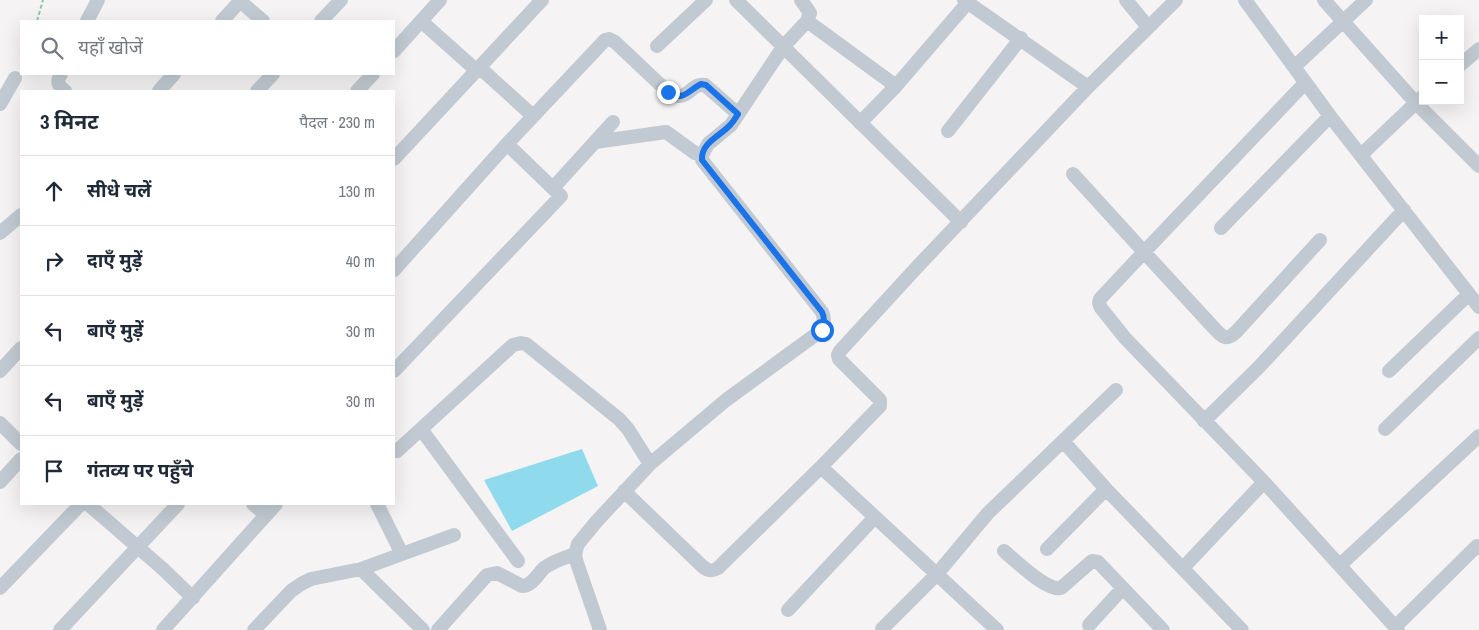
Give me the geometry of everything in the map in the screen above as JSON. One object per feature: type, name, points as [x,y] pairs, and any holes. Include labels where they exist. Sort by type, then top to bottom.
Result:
[{"type":"street","points":[[88,20],[98,0]]},
{"type":"street","points":[[322,20],[341,0]]},
{"type":"street","points":[[395,50],[440,0]]},
{"type":"street","points":[[395,158],[542,0]]},
{"type":"street","points":[[657,46],[706,0]]},
{"type":"street","points":[[736,0],[961,222]]},
{"type":"street","points":[[600,630],[575,554],[578,544],[650,464],[726,400],[822,330],[824,317],[822,312],[702,160],[702,155],[708,144],[731,124],[783,47],[807,21],[810,12],[801,0]]},
{"type":"street","points":[[1126,0],[1148,27]]},
{"type":"street","points":[[624,491],[702,566],[707,570],[713,571],[718,568],[821,467],[877,410],[881,403],[876,395],[839,359],[838,354],[905,280],[1088,87],[1176,0]]},
{"type":"street","points":[[1245,0],[1330,116],[1475,300],[1389,371]]},
{"type":"street","points":[[1324,0],[1419,100],[1361,155]]},
{"type":"street","points":[[1294,67],[1366,0]]},
{"type":"street","points":[[223,20],[241,1],[262,20]]},
{"type":"street","points":[[860,123],[896,86],[967,1],[1088,87]]},
{"type":"street","points":[[807,21],[896,86]]},
{"type":"street","points":[[421,22],[533,116]]},
{"type":"street","points":[[948,131],[1021,38]]},
{"type":"street","points":[[395,269],[600,44],[609,39],[668,92],[679,97],[684,96],[701,84],[706,85],[738,114]]},
{"type":"street","points":[[1464,62],[1479,49]]},
{"type":"street","points":[[60,75],[57,80],[64,90]]},
{"type":"street","points":[[159,90],[173,75]]},
{"type":"street","points":[[258,90],[272,75]]},
{"type":"street","points":[[358,90],[372,75]]},
{"type":"street","points":[[0,104],[15,78]]},
{"type":"street","points":[[1305,83],[1144,252],[1100,299],[1099,303],[1125,338],[1264,482],[1397,628],[1478,546]]},
{"type":"street","points":[[1424,105],[1479,166]]},
{"type":"street","points":[[1221,228],[1330,116]]},
{"type":"street","points":[[553,188],[614,122]]},
{"type":"street","points":[[595,142],[666,132],[696,154],[702,155]]},
{"type":"street","points":[[395,370],[562,196],[507,144]]},
{"type":"street","points":[[1072,174],[1213,327],[1226,337],[1231,337],[1236,332],[1320,240]]},
{"type":"street","points":[[1204,421],[1259,367],[1404,210]]},
{"type":"street","points":[[0,233],[20,216]]},
{"type":"street","points":[[1385,429],[1479,338]]},
{"type":"street","points":[[395,451],[513,346],[521,342],[526,344],[619,419],[628,429],[650,464]]},
{"type":"street","points":[[0,371],[20,349]]},
{"type":"street","points":[[882,629],[938,574],[988,513],[1116,390]]},
{"type":"street","points":[[0,423],[20,443]]},
{"type":"street","points":[[421,429],[518,561]]},
{"type":"street","points":[[1340,565],[1479,436]]},
{"type":"street","points":[[1063,441],[1106,489],[1242,630]]},
{"type":"street","points":[[0,482],[20,460]]},
{"type":"street","points":[[821,467],[997,630]]},
{"type":"street","points":[[1183,568],[1264,482]]},
{"type":"street","points":[[1047,549],[1106,489]]},
{"type":"street","points":[[0,588],[81,505]]},
{"type":"street","points":[[89,505],[137,548],[164,569],[193,598]]},
{"type":"street","points":[[60,630],[177,505]]},
{"type":"street","points":[[254,505],[266,515]]},
{"type":"street","points":[[163,630],[275,505]]},
{"type":"street","points":[[378,505],[402,554]]},
{"type":"street","points":[[788,610],[875,517]]},
{"type":"street","points":[[254,630],[291,591],[301,584],[312,579],[361,569],[454,535]]},
{"type":"street","points":[[1004,551],[1034,576],[1055,589],[1061,588],[1092,561],[1095,561],[1163,630]]},
{"type":"street","points":[[438,630],[487,575],[497,573],[522,586],[526,586],[531,584],[550,564],[575,554]]},
{"type":"street","points":[[361,569],[423,630]]},
{"type":"street","points":[[1089,624],[1123,588]]},
{"type":"path","points":[[37,20],[43,0]]},
{"type":"water","points":[[582,449],[598,486],[512,531],[484,480]]},
{"type":"route","points":[[668,92],[679,97],[684,96],[701,84],[706,85],[738,114],[731,124],[708,144],[702,155],[702,160],[822,312],[824,323],[822,330]]}]
